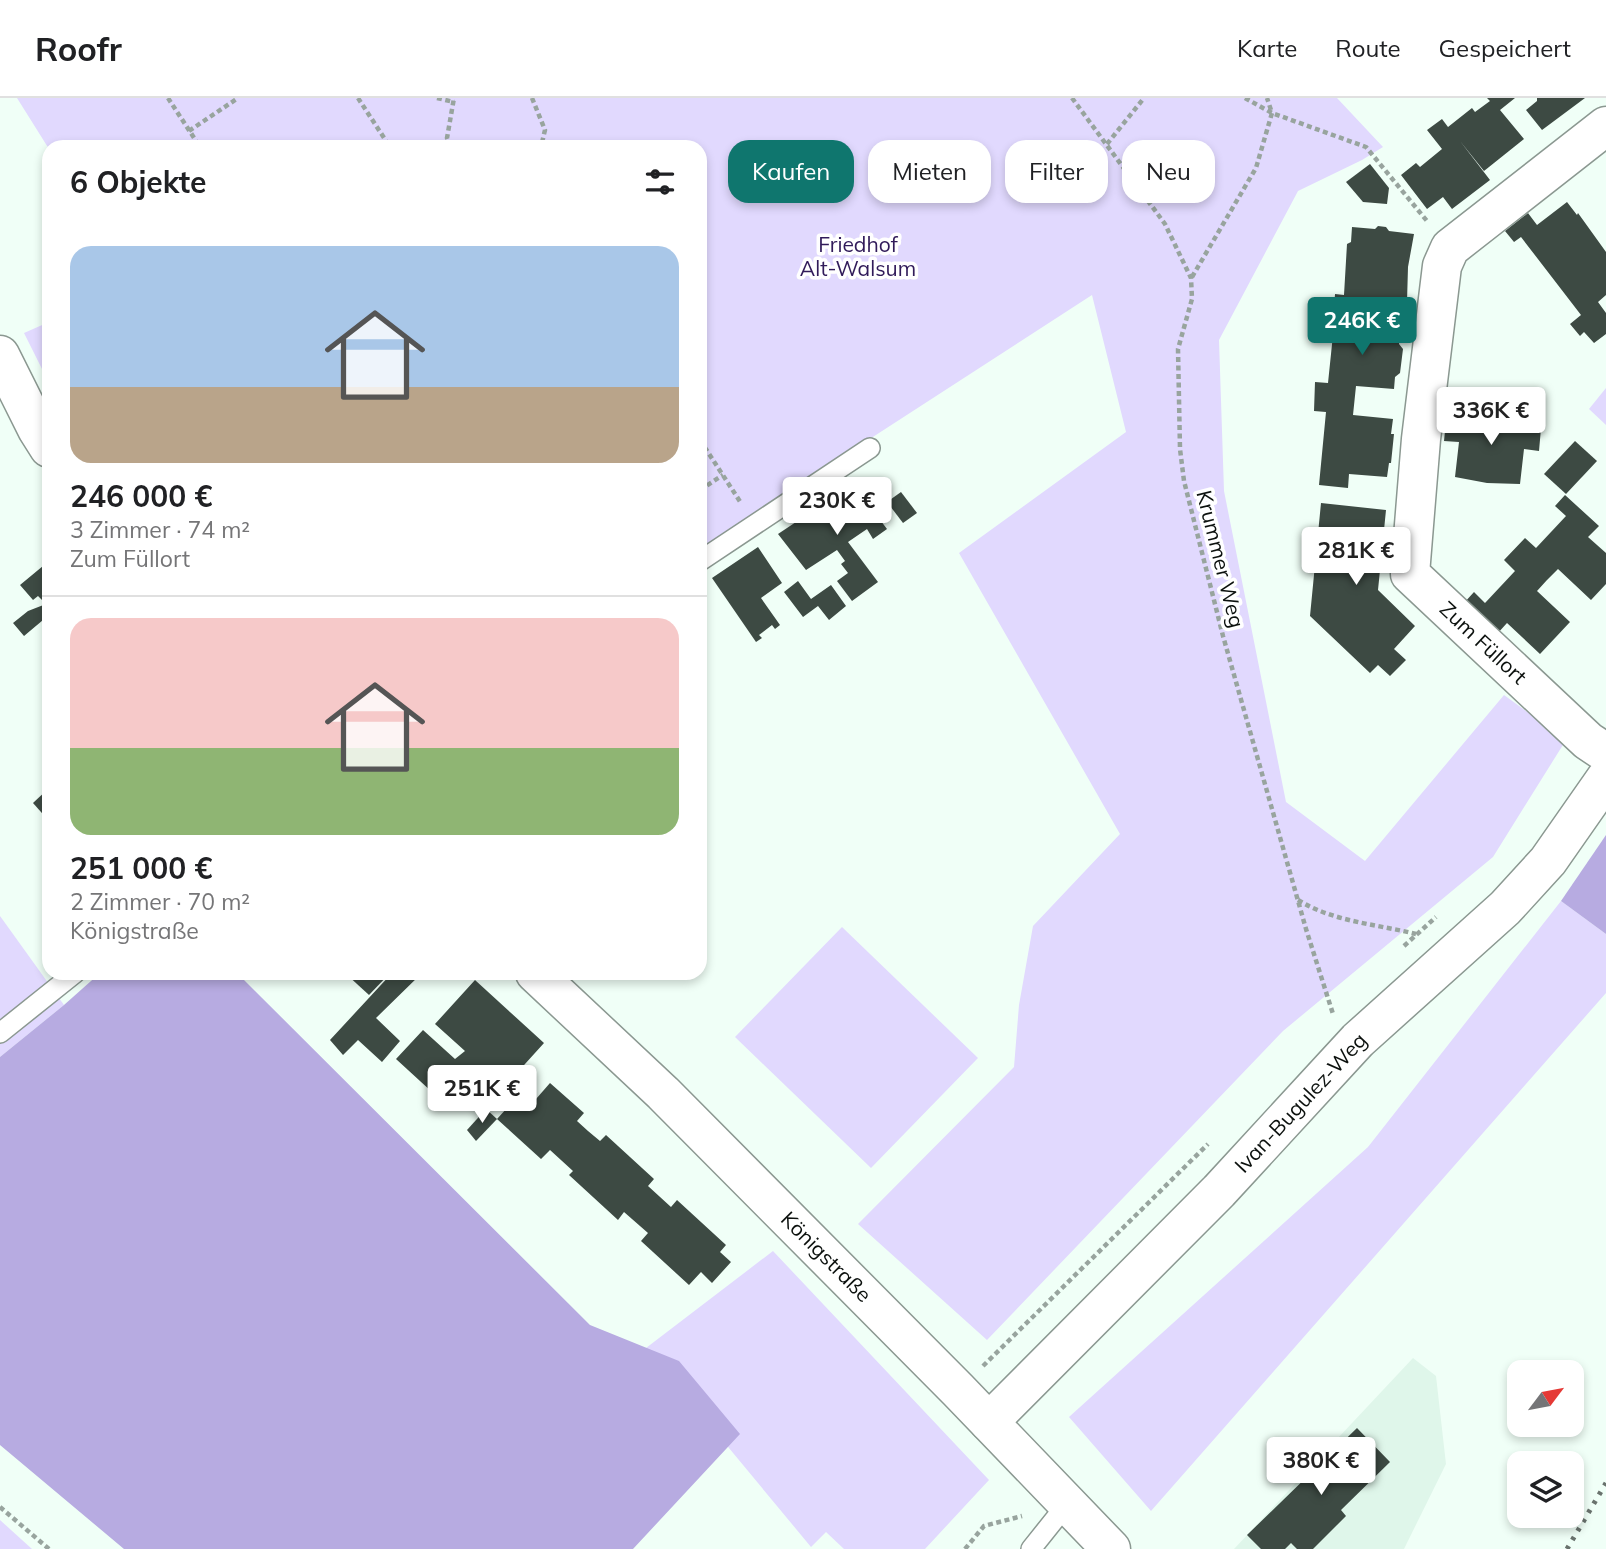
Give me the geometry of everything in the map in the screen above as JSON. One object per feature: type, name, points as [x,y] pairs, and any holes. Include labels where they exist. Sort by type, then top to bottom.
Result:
[{"type":"street","points":[[1450,248],[1606,127]]},
{"type":"street","name":"Zum Füllort","points":[[1450,248],[1442,266],[1421,439],[1410,574],[1588,741],[1606,753]]},
{"type":"street","points":[[0,355],[42,437]]},
{"type":"street","name":"Ivan-Bugulez-Weg","points":[[989,1422],[1219,1192],[1358,1040],[1505,908],[1548,862],[1606,778]]},
{"type":"street","name":"Königstraße","points":[[542,980],[673,1103],[1111,1549]]},
{"type":"lane","points":[[707,556],[870,448]]},
{"type":"lane","points":[[0,1033],[66,980]]},
{"type":"lane","points":[[1031,1549],[1067,1504]]},
{"type":"path","points":[[168,98],[195,140]]},
{"type":"path","points":[[189,131],[238,98]]},
{"type":"path","points":[[358,98],[385,140]]},
{"type":"path","points":[[438,98],[454,100],[448,140]]},
{"type":"path","points":[[533,98],[545,130],[543,140]]},
{"type":"path","points":[[1072,98],[1104,140]]},
{"type":"path","points":[[1108,143],[1144,98]]},
{"type":"path","points":[[1245,98],[1272,113],[1366,147],[1450,248]]},
{"type":"path","points":[[1191,278],[1256,168],[1272,113],[1267,98]]},
{"type":"path","points":[[1108,145],[1165,224],[1191,278]]},
{"type":"path","name":"Krummer Weg","points":[[1191,278],[1192,299],[1178,349],[1180,449],[1184,481],[1223,636],[1333,1016],[1358,1040]]},
{"type":"path","points":[[707,451],[754,525]]},
{"type":"path","points":[[707,485],[723,475]]},
{"type":"path","points":[[1297,899],[1323,914],[1342,920],[1416,934]]},
{"type":"path","points":[[965,1549],[984,1527],[1067,1504]]},
{"type":"path","points":[[0,1507],[49,1549]]},
{"type":"shaded area","points":[[1606,835],[1606,934],[1561,901]]},
{"type":"shaded area","points":[[92,980],[244,980],[590,1325],[679,1361],[740,1434],[633,1549],[124,1549],[0,1445],[0,1057]]},
{"type":"shaded area","points":[[1413,1358],[1436,1376],[1446,1464],[1404,1549],[1234,1549]]},
{"type":"green space","name":"Friedhof Alt-Walsum","points":[[17,98],[1337,98],[1383,147],[1298,191],[1219,340],[1224,491],[1286,802],[1365,861],[1504,695],[1566,740],[1493,857],[1283,1031],[987,1340],[858,1224],[1014,1067],[1019,1005],[1033,926],[1120,834],[959,553],[1126,432],[1092,295],[707,544],[707,140],[43,140]]},
{"type":"green space","points":[[42,325],[42,369],[24,333]]},
{"type":"green space","points":[[1606,388],[1606,425],[1589,409]]},
{"type":"green space","points":[[1561,901],[1606,934],[1606,993],[1151,1511],[1069,1417],[1368,1147]]},
{"type":"green space","points":[[0,916],[42,974],[42,980],[46,980],[64,1005],[0,1057]]},
{"type":"green space","points":[[842,927],[978,1058],[871,1168],[735,1037]]},
{"type":"green space","points":[[773,1251],[989,1480],[925,1549],[844,1549],[826,1532],[811,1547],[646,1348]]},
{"type":"green space","points":[[0,1520],[32,1549],[0,1549]]},
{"type":"building","points":[[1487,98],[1515,98],[1500,110],[1524,139],[1484,171],[1460,141],[1490,180],[1452,209],[1443,197],[1427,209],[1401,175],[1416,163],[1420,167],[1442,149],[1427,130],[1442,119],[1448,127],[1472,108],[1475,112],[1490,101]]},
{"type":"building","points":[[1537,98],[1585,98],[1542,130],[1526,110]]},
{"type":"building","points":[[1370,164],[1389,188],[1387,204],[1363,202],[1346,182]]},
{"type":"building","points":[[1567,202],[1606,252],[1606,295],[1598,302],[1606,313],[1606,334],[1594,343],[1584,332],[1580,336],[1570,324],[1581,315],[1521,237],[1514,242],[1505,231],[1528,213],[1537,225]]},
{"type":"building","points":[[1378,226],[1386,227],[1389,231],[1414,234],[1408,267],[1407,302],[1370,298],[1369,314],[1364,313],[1363,327],[1400,331],[1399,344],[1403,349],[1400,373],[1395,377],[1394,389],[1356,386],[1353,415],[1393,419],[1391,463],[1387,477],[1349,474],[1348,488],[1319,485],[1326,412],[1314,411],[1315,382],[1328,383],[1334,325],[1322,323],[1323,307],[1334,309],[1335,294],[1344,295],[1347,244],[1351,242],[1352,227],[1375,229]]},
{"type":"building","points":[[1448,402],[1462,403],[1460,420],[1527,426],[1528,415],[1542,417],[1539,451],[1524,449],[1520,484],[1487,483],[1455,477],[1459,442],[1444,441]]},
{"type":"building","points":[[1575,441],[1597,461],[1566,494],[1544,474]]},
{"type":"building","points":[[853,484],[887,529],[873,539],[867,529],[848,542],[878,582],[852,601],[837,581],[848,573],[841,564],[845,561],[837,550],[806,570],[778,534]]},
{"type":"building","points":[[901,492],[917,513],[903,523],[887,502]]},
{"type":"building","points":[[1565,495],[1599,526],[1588,537],[1606,553],[1606,584],[1591,600],[1558,569],[1547,580],[1537,591],[1570,622],[1540,654],[1507,623],[1497,634],[1464,603],[1474,592],[1485,603],[1515,571],[1504,560],[1525,538],[1536,548],[1566,516],[1555,506]]},
{"type":"building","points":[[1321,503],[1386,510],[1378,590],[1415,626],[1394,649],[1406,660],[1390,676],[1378,665],[1370,673],[1310,616]]},
{"type":"building","points":[[758,547],[782,583],[761,598],[780,625],[775,629],[772,625],[759,635],[762,638],[756,642],[712,578]]},
{"type":"building","points":[[42,567],[42,600],[38,596],[33,600],[20,585]]},
{"type":"building","points":[[798,581],[811,599],[831,585],[846,606],[829,620],[818,606],[803,617],[784,592]]},
{"type":"building","points":[[42,606],[42,621],[24,636],[13,623],[28,611]]},
{"type":"building","points":[[42,795],[42,813],[33,803]]},
{"type":"building","points":[[353,980],[383,980],[369,995]]},
{"type":"building","points":[[386,980],[415,980],[376,1018],[400,1041],[382,1062],[358,1040],[343,1055],[330,1040]]},
{"type":"building","points":[[475,980],[544,1043],[497,1095],[473,1072],[444,1103],[396,1059],[423,1030],[455,1059],[465,1051],[435,1024]]},
{"type":"building","points":[[550,1083],[584,1113],[577,1121],[600,1141],[606,1135],[654,1179],[648,1186],[671,1207],[677,1200],[726,1245],[720,1252],[731,1262],[712,1283],[701,1272],[689,1285],[641,1241],[648,1233],[624,1212],[618,1220],[569,1175],[573,1171],[550,1150],[541,1159],[497,1119],[518,1096],[529,1107]]},
{"type":"building","points":[[486,1109],[497,1119],[476,1141],[467,1130]]},
{"type":"building","points":[[1357,1428],[1390,1462],[1341,1510],[1346,1516],[1313,1549],[1297,1549],[1291,1543],[1285,1549],[1261,1549],[1247,1535]]},
{"type":"railway","points":[[1567,1549],[1606,1483]]}]
